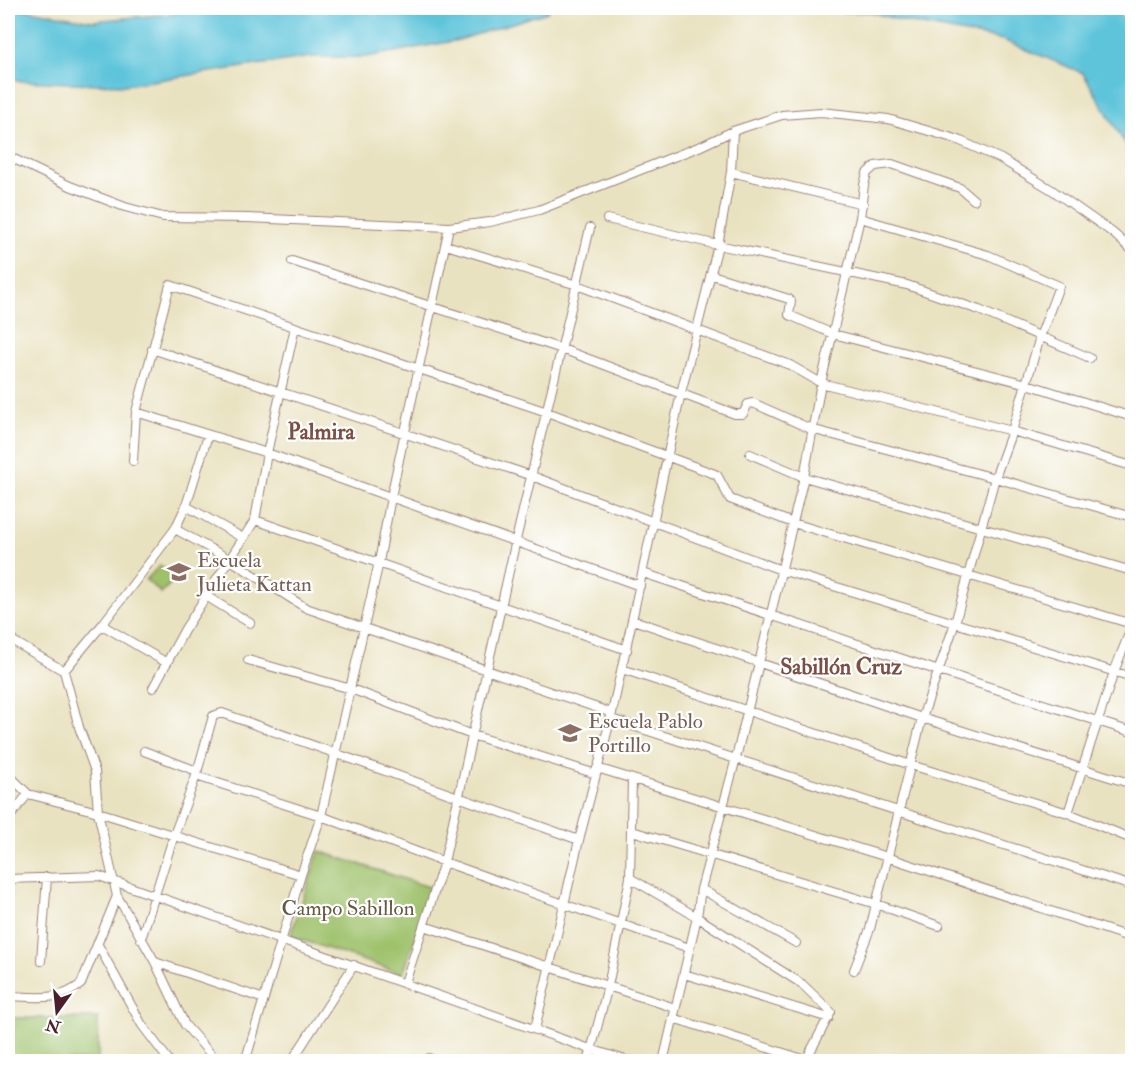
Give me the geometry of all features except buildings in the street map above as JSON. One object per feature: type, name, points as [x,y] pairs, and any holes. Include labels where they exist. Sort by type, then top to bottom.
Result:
[{"type":"street","points":[[8,156],[70,186],[125,207],[164,217],[248,218],[449,227],[490,222],[539,210],[701,146],[733,131],[783,115],[821,111],[888,119],[956,139],[1001,159],[1052,190],[1113,233],[1132,250]]},
{"type":"street","points":[[535,1029],[579,840],[612,716],[681,393],[712,275],[731,172],[733,131]]},
{"type":"street","points":[[663,1061],[697,917],[701,889],[736,758],[804,477],[811,429],[860,218],[867,173],[875,166],[884,163],[905,167],[960,188],[974,200]]},
{"type":"street","points":[[731,172],[863,204]]},
{"type":"street","points":[[854,970],[870,929],[922,718],[955,623],[995,478],[1027,384],[1040,337],[1059,286],[988,255],[860,218]]},
{"type":"street","points":[[607,219],[907,285],[937,294],[1090,358]]},
{"type":"street","points":[[246,1062],[301,874],[321,816],[379,562],[449,227]]},
{"type":"street","points":[[405,983],[444,862],[516,540],[590,228]]},
{"type":"street","points":[[446,245],[577,285],[790,365],[821,383],[1012,431],[1132,466]]},
{"type":"street","points":[[292,261],[562,349],[740,415],[743,414],[748,404],[753,403],[811,429],[1132,517]]},
{"type":"street","points":[[712,275],[789,299],[791,301],[789,315],[833,334],[1027,384],[1132,417]]},
{"type":"street","points":[[133,461],[136,412],[170,285],[547,412],[717,475],[730,499],[793,523],[969,574],[1132,625],[1114,672],[1068,813]]},
{"type":"street","points":[[153,688],[206,596],[255,520],[267,453],[295,327]]},
{"type":"street","points":[[152,349],[532,476],[782,570],[1132,677]]},
{"type":"street","points":[[136,412],[267,453],[640,586]]},
{"type":"street","points":[[64,670],[102,625],[175,529],[186,506],[208,435]]},
{"type":"street","points":[[750,454],[804,477],[1132,571]]},
{"type":"street","points":[[186,506],[243,538]]},
{"type":"street","points":[[255,520],[627,650]]},
{"type":"street","points":[[175,529],[229,559],[306,608],[736,758],[1132,886]]},
{"type":"street","points":[[643,573],[1132,732]]},
{"type":"street","points":[[206,596],[250,624]]},
{"type":"street","points":[[633,620],[922,718],[1132,784]]},
{"type":"street","points":[[102,625],[167,663]]},
{"type":"street","points":[[8,638],[64,670],[79,727],[95,771],[98,812],[117,896],[155,962],[185,1024],[217,1061]]},
{"type":"street","points":[[248,660],[351,689],[472,735],[723,805],[1132,938]]},
{"type":"street","points":[[622,669],[911,765],[1068,813],[1132,839]]},
{"type":"street","points":[[141,939],[213,716],[222,713],[579,840]]},
{"type":"street","points":[[144,750],[196,774],[321,816],[689,948]]},
{"type":"street","points":[[12,778],[28,794],[98,812],[301,874]]},
{"type":"street","points":[[588,1062],[608,986],[630,878],[632,778]]},
{"type":"street","points":[[8,819],[28,794]]},
{"type":"street","points":[[632,831],[876,904],[939,926]]},
{"type":"street","points":[[8,879],[99,876],[632,1062]]},
{"type":"street","points":[[41,961],[47,877]]},
{"type":"street","points":[[630,878],[697,917],[802,984],[831,1011],[805,1061],[673,1018]]},
{"type":"street","points":[[701,889],[796,943]]},
{"type":"street","points":[[8,996],[45,998],[63,996],[81,984],[117,896]]},
{"type":"street","points":[[424,926],[675,1008]]},
{"type":"street","points":[[98,945],[142,1025],[170,1062]]},
{"type":"street","points":[[155,962],[264,999]]},
{"type":"street","points":[[291,1062],[354,965]]},
{"type":"street","points":[[684,974],[829,1018]]},
{"type":"street","points":[[427,1062],[429,1058],[438,1062]]},
{"type":"street","points":[[205,1062],[217,1061]]},
{"type":"green space","points":[[160,565],[176,578],[161,593],[146,580]]},
{"type":"green space","name":"Campo Sabillon","points":[[319,851],[432,888],[403,974],[290,936]]},
{"type":"green space","points":[[8,1018],[98,1018],[98,1061],[8,1061]]},
{"type":"water","points":[[8,8],[93,21],[234,8],[550,8],[547,12],[459,40],[366,57],[310,57],[125,85],[21,81],[8,77]]},
{"type":"water","points":[[837,8],[1109,8],[1132,24],[1132,155],[1083,73],[1003,40],[907,22],[870,12],[844,12]]},
{"type":"place","name":"Escuela Julieta Kattan","points":[[179,572]]},
{"type":"place","name":"Escuela Pablo Portillo","points":[[570,733]]},
{"type":"district","name":"Palmira","points":[[321,432]]},
{"type":"district","name":"Sabillón Cruz","points":[[841,667]]}]
